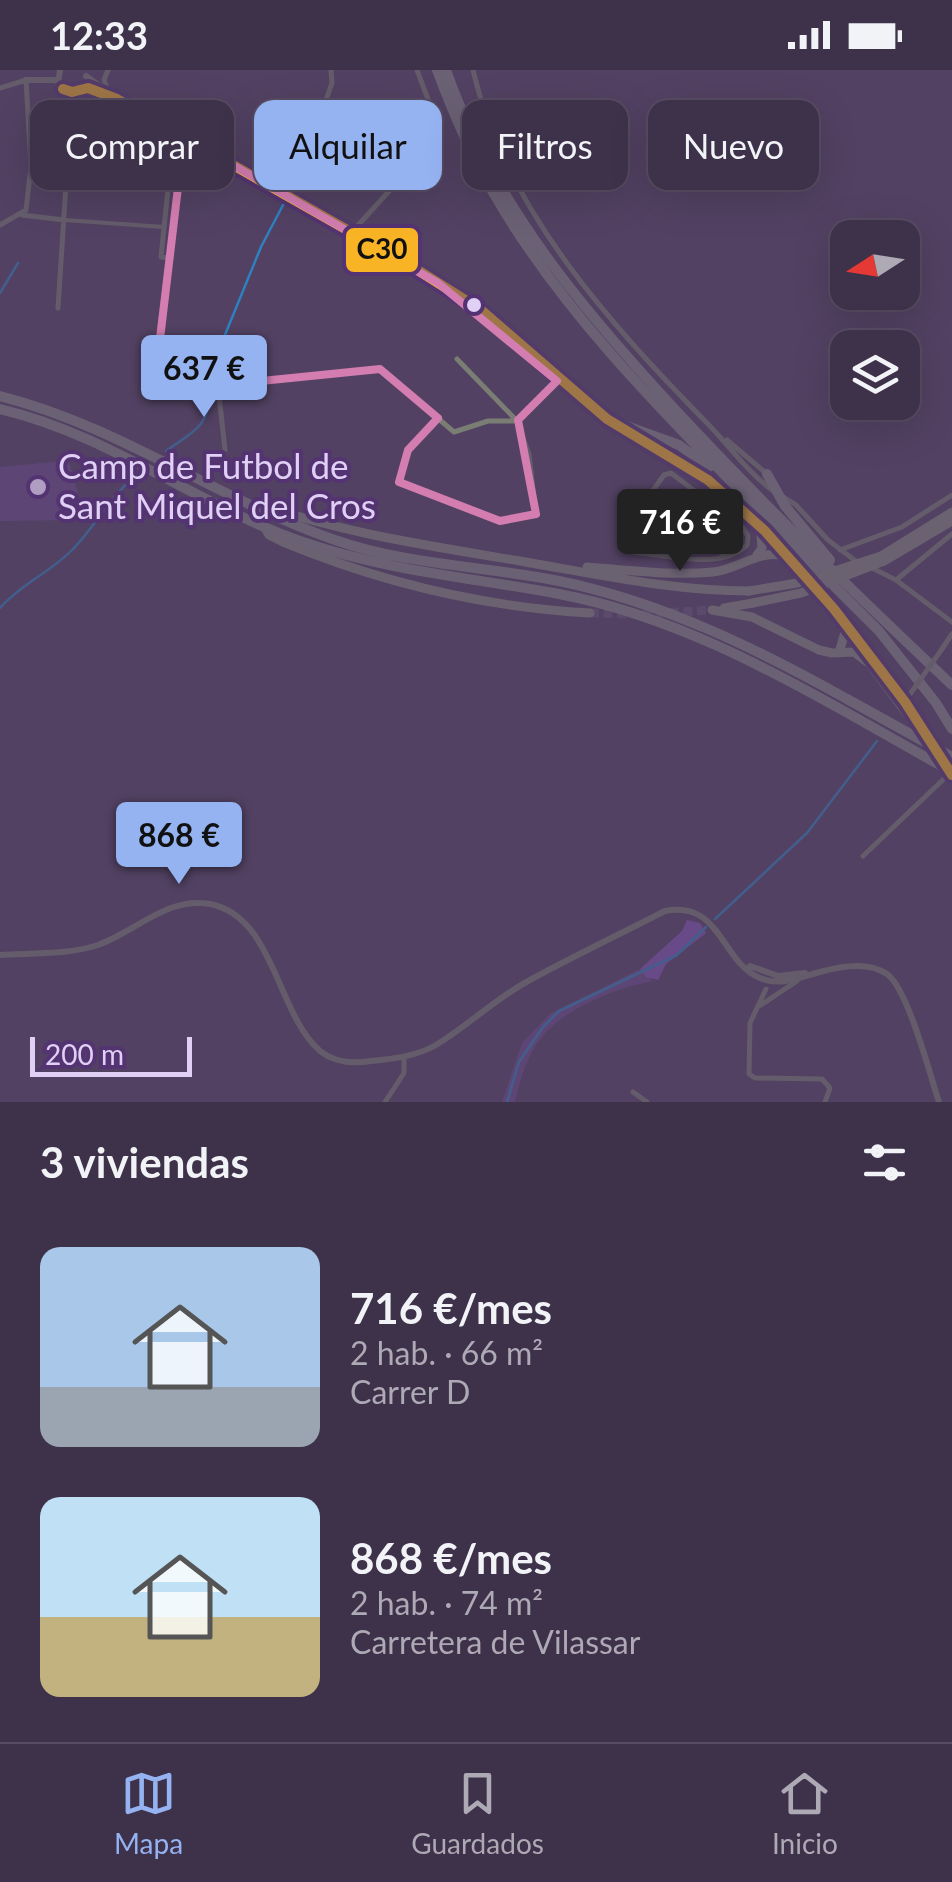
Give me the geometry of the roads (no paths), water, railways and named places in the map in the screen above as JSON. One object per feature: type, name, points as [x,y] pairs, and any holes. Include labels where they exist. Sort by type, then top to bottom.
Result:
[{"type":"highway","points":[[437,70],[480,170],[529,248],[626,368],[879,631],[952,729]]},
{"type":"highway","points":[[446,70],[475,141],[502,191],[576,295],[679,414],[952,685]]},
{"type":"highway","points":[[0,396],[65,416],[239,502],[340,542],[416,560],[560,582],[708,628],[784,664],[952,758]]},
{"type":"highway","points":[[0,409],[96,440],[265,528],[372,563],[562,594],[700,637],[778,674],[951,775]]},
{"type":"highway","points":[[607,418],[686,448],[758,508]]},
{"type":"highway","points":[[766,474],[855,592]]},
{"type":"highway","points":[[239,502],[250,501],[358,534],[686,588],[749,590],[797,583],[883,558],[952,512]]},
{"type":"highway","points":[[867,662],[854,652],[818,650],[752,616],[712,610],[801,593],[883,558],[952,521]]},
{"type":"highway","points":[[265,528],[269,535],[283,542],[394,582],[481,601],[590,614]]},
{"type":"highway","points":[[750,562],[762,548],[761,535]]},
{"type":"highway","points":[[550,566],[705,573],[766,554],[780,555]]},
{"type":"highway","points":[[839,653],[846,640],[845,632]]},
{"type":"street","points":[[22,215],[31,166],[27,79],[34,70]]},
{"type":"street","points":[[60,70],[58,80],[63,89],[88,88],[117,99]]},
{"type":"street","points":[[108,70],[104,80],[108,91]]},
{"type":"street","points":[[291,198],[332,83],[331,70]]},
{"type":"street","points":[[351,233],[441,134],[417,70]]},
{"type":"street","points":[[473,70],[494,141],[570,268],[648,364],[766,486],[796,505]]},
{"type":"street","points":[[58,308],[75,91],[87,72],[117,99]]},
{"type":"street","points":[[0,88],[27,79],[58,80]]},
{"type":"street","points":[[234,166],[492,318],[604,422],[695,476]]},
{"type":"street","points":[[168,190],[161,257],[169,258]]},
{"type":"street","points":[[177,190],[155,380],[173,386],[218,386],[380,369],[454,432],[488,422],[516,422],[557,381]]},
{"type":"street","points":[[0,225],[22,215],[164,226]]},
{"type":"street","points":[[463,300],[557,381],[607,418],[708,480],[744,511],[834,609],[907,699],[951,775]]},
{"type":"street","points":[[521,344],[557,381]]},
{"type":"street","points":[[438,418],[408,450],[399,482],[500,521],[536,514],[529,454],[516,422],[456,359]]},
{"type":"street","points":[[218,386],[224,450]]},
{"type":"street","points":[[708,424],[766,474],[840,550],[896,580],[952,622]]},
{"type":"street","points":[[668,453],[780,555],[845,632],[951,775]]},
{"type":"street","points":[[621,535],[664,475],[671,473],[743,528],[748,536],[747,546],[739,554],[726,556],[633,552]]},
{"type":"street","points":[[688,485],[695,476]]},
{"type":"street","points":[[705,484],[744,511]]},
{"type":"street","points":[[698,492],[705,484]]},
{"type":"street","points":[[840,550],[902,527],[952,495]]},
{"type":"street","points":[[648,498],[717,555]]},
{"type":"street","points":[[896,580],[952,534]]},
{"type":"street","points":[[863,543],[858,554],[863,564]]},
{"type":"street","points":[[912,720],[907,699],[952,634]]},
{"type":"street","points":[[890,692],[907,699]]},
{"type":"street","points":[[863,856],[951,775]]},
{"type":"street","points":[[0,954],[78,950],[115,938],[170,908],[194,902],[219,906],[251,930],[320,1050],[352,1063],[404,1057],[437,1044],[529,980],[665,911],[684,910],[704,918],[736,957],[766,983]]},
{"type":"street","points":[[736,957],[776,993]]},
{"type":"street","points":[[766,983],[854,966],[887,974],[895,982],[939,1102]]},
{"type":"street","points":[[751,967],[778,976],[803,975]]},
{"type":"street","points":[[759,1007],[803,975]]},
{"type":"street","points":[[766,983],[750,1022],[749,1074],[755,1078],[822,1080],[830,1088],[825,1102]]},
{"type":"street","points":[[385,1102],[404,1073],[404,1057]]},
{"type":"street","points":[[633,1092],[647,1102]]},
{"type":"waterway","points":[[210,377],[261,247],[283,205]]},
{"type":"waterway","points":[[0,293],[18,263]]},
{"type":"waterway","points":[[166,451],[202,422],[209,395]]},
{"type":"waterway","points":[[0,608],[73,549],[121,490],[140,474]]},
{"type":"waterway","points":[[715,919],[807,833],[877,741]]},
{"type":"waterway","points":[[507,1102],[519,1062],[559,1011],[677,955],[706,927]]},
{"type":"tunnel","points":[[643,614],[712,610]]},
{"type":"tunnel","points":[[590,613],[628,614]]},
{"type":"place","name":"Camp de Futbol de Sant Miquel del Cros","points":[[38,487]]}]
